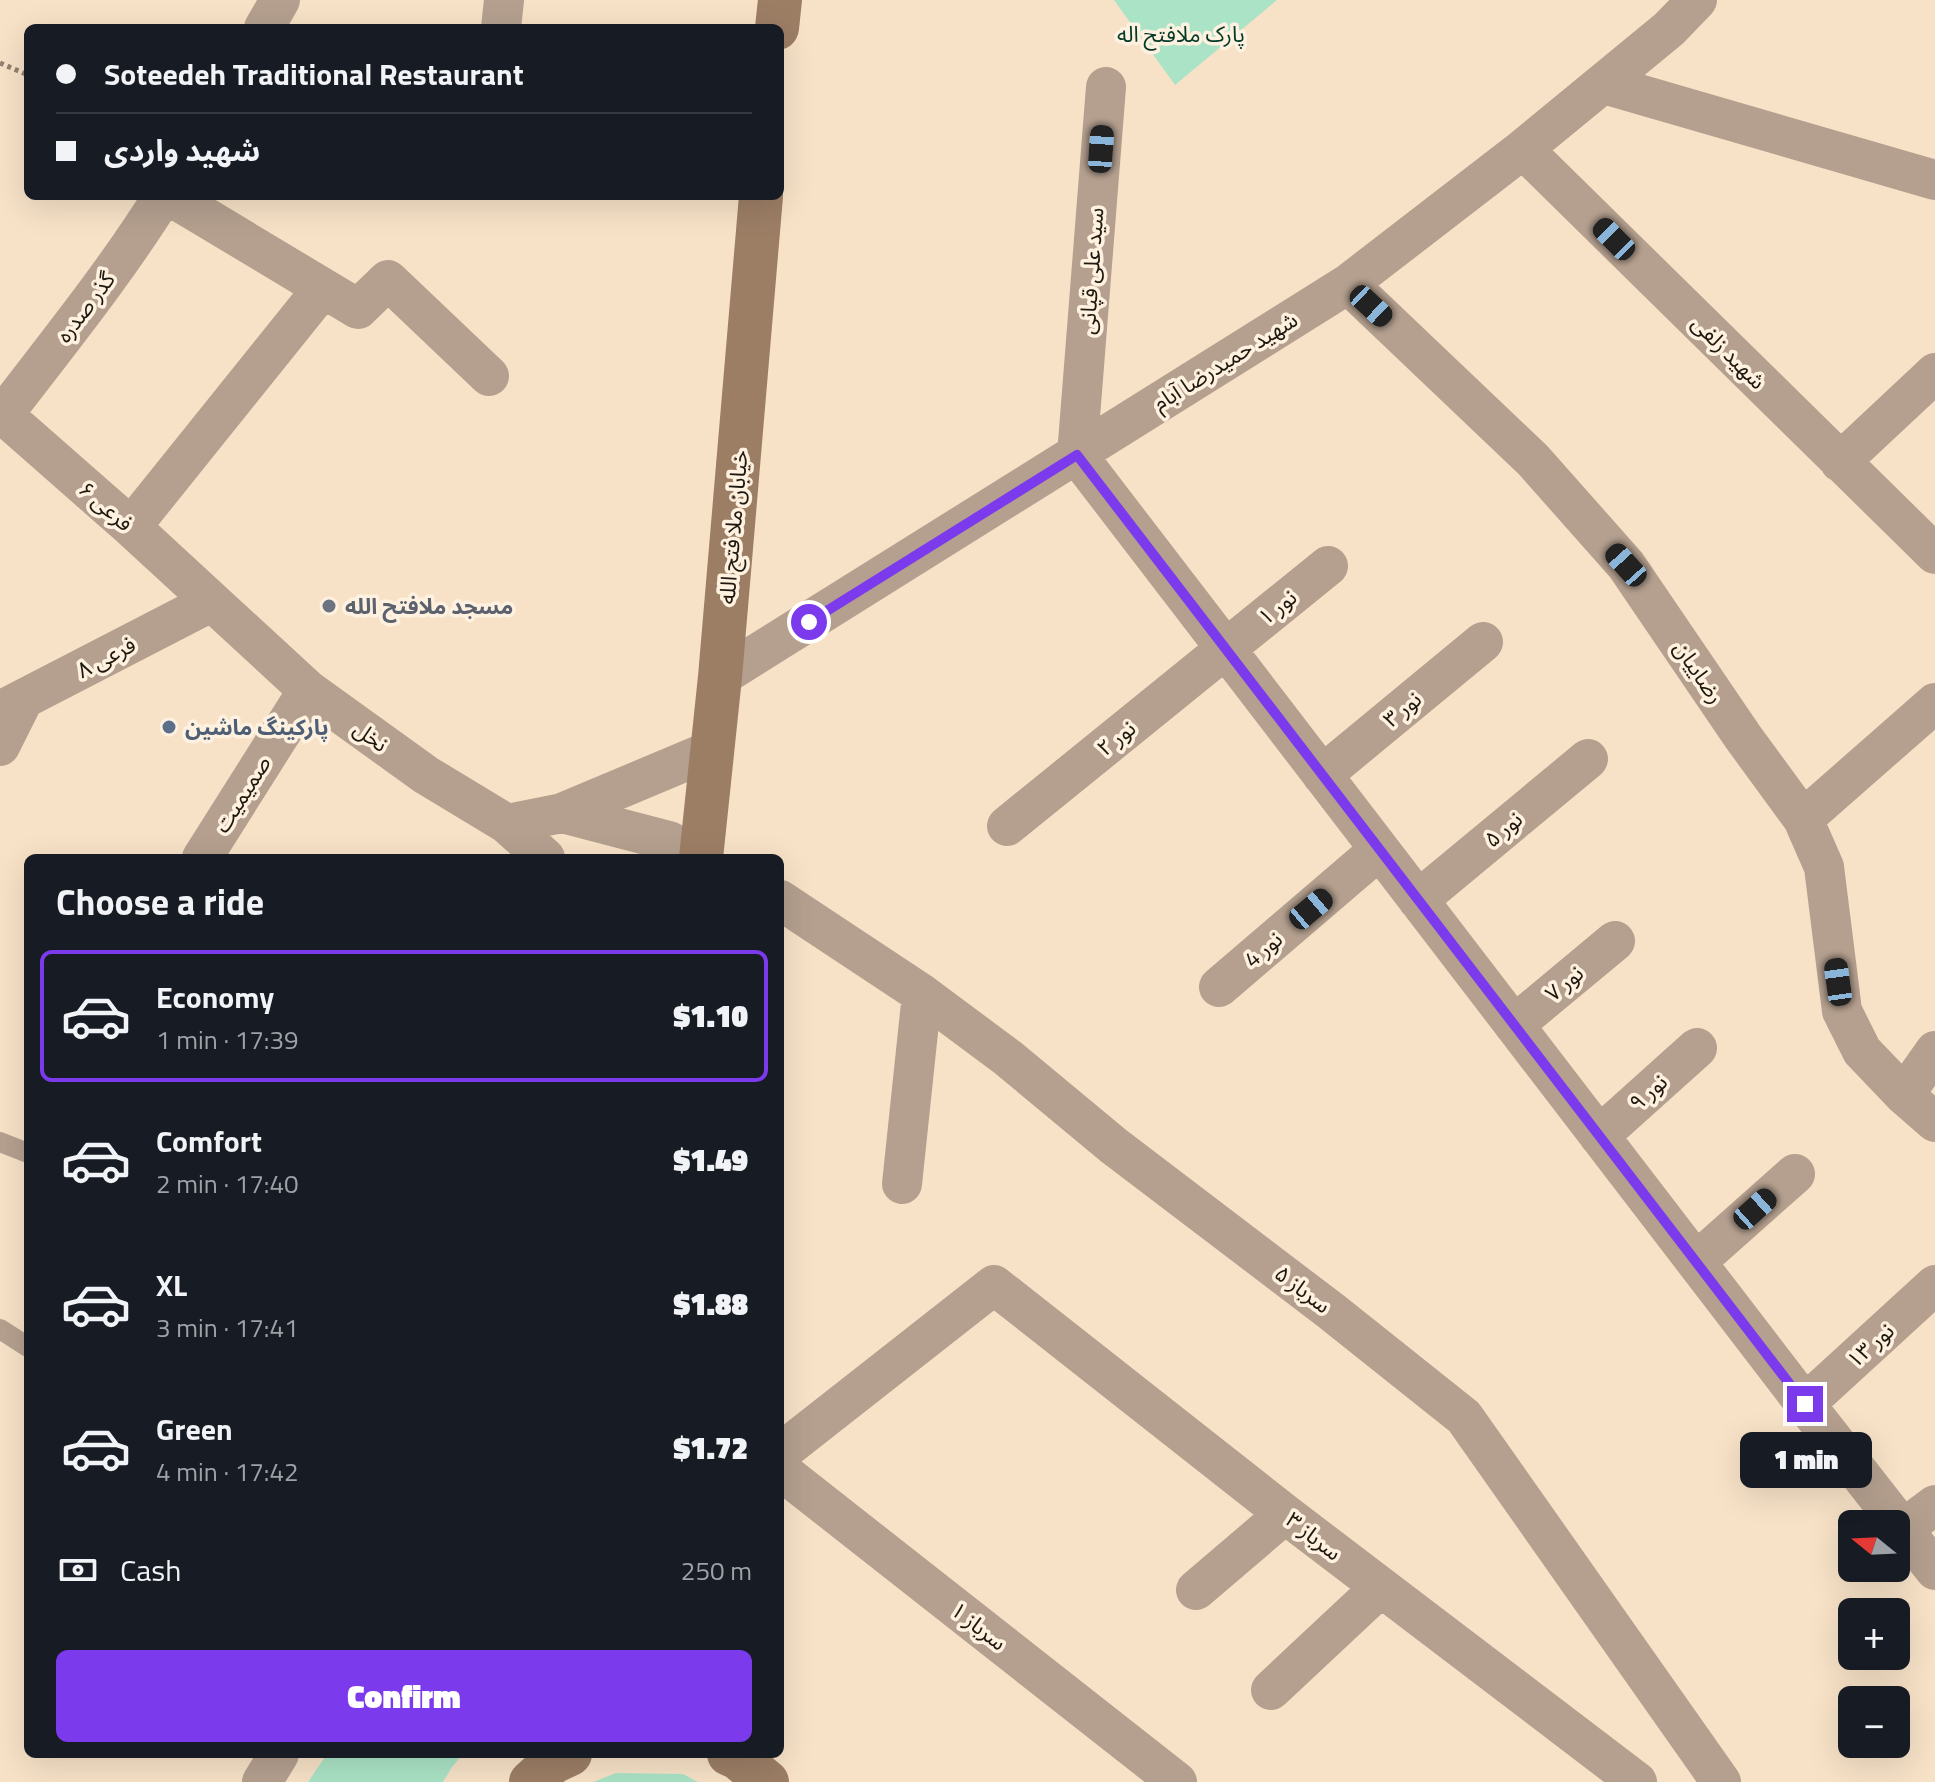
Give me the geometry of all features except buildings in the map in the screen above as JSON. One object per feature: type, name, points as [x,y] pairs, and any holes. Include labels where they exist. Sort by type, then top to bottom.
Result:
[{"type":"main road","points":[[777,24],[780,0]]},
{"type":"main road","name":"خیابان ملا فتح الله","points":[[700,854],[720,677],[761,200]]},
{"type":"main road","points":[[531,1782],[562,1758]]},
{"type":"main road","points":[[738,1758],[767,1782]]},
{"type":"street","points":[[266,24],[280,0]]},
{"type":"street","points":[[501,24],[504,0]]},
{"type":"street","name":"شهید حمیدرضا آبام","points":[[720,677],[1348,284],[1604,84],[1669,29],[1697,0]]},
{"type":"street","points":[[1604,84],[1935,180]]},
{"type":"street","name":"سید علی قپانی","points":[[1077,455],[1106,87]]},
{"type":"street","name":"شهید زلفی","points":[[1523,149],[1935,554]]},
{"type":"street","name":"گذر صدره","points":[[1,414],[85,309],[160,200]]},
{"type":"street","points":[[177,200],[358,309],[388,280],[489,376]]},
{"type":"street","name":"رضاییان","points":[[1348,284],[1533,460],[1626,565],[1803,819],[1824,867],[1842,1011],[1862,1051],[1935,1122]]},
{"type":"street","points":[[131,527],[323,288]]},
{"type":"street","points":[[1840,462],[1935,373]]},
{"type":"street","name":"فرعی ۶","points":[[1,414],[131,527],[211,602]]},
{"type":"street","points":[[1077,455],[1888,1510]]},
{"type":"street","name":"نور ۱","points":[[1226,649],[1328,566]]},
{"type":"street","name":"نخل","points":[[211,602],[308,690],[426,775],[507,824],[541,854]]},
{"type":"street","name":"فرعی ۸","points":[[12,706],[211,602]]},
{"type":"street","name":"نور ۳","points":[[1322,775],[1483,642]]},
{"type":"street","name":"نور ۲","points":[[1007,826],[1226,649]]},
{"type":"street","name":"صمیمیت","points":[[205,854],[308,690]]},
{"type":"street","points":[[1803,819],[1935,703]]},
{"type":"street","points":[[0,746],[12,706]]},
{"type":"street","points":[[507,824],[562,813],[712,750]]},
{"type":"street","name":"نور ۵","points":[[1418,900],[1588,759]]},
{"type":"street","points":[[562,813],[669,841],[693,854]]},
{"type":"street","name":"نور 4","points":[[1219,987],[1379,850]]},
{"type":"street","name":"سرباز ۵","points":[[784,903],[922,994],[1008,1058],[1114,1146],[1342,1319],[1464,1417],[1721,1782]]},
{"type":"street","name":"نور ۷","points":[[1514,1025],[1615,941]]},
{"type":"street","points":[[902,1184],[922,994]]},
{"type":"street","name":"نور ۹","points":[[1599,1136],[1697,1048]]},
{"type":"street","points":[[1904,1095],[1935,1051]]},
{"type":"street","points":[[1696,1262],[1795,1174]]},
{"type":"street","name":"سرباز ۳","points":[[784,1450],[994,1285],[1285,1514],[1637,1782]]},
{"type":"street","name":"نور ۱۳","points":[[1805,1404],[1935,1285]]},
{"type":"street","name":"سرباز ۱","points":[[784,1473],[1177,1782]]},
{"type":"street","points":[[1910,1524],[1935,1505]]},
{"type":"street","points":[[1196,1590],[1285,1514]]},
{"type":"street","points":[[1910,1538],[1935,1570]]},
{"type":"street","points":[[1271,1690],[1381,1587]]},
{"type":"street","points":[[262,1782],[277,1758]]},
{"type":"lane","points":[[0,1142],[24,1151]]},
{"type":"lane","points":[[0,1329],[24,1344]]},
{"type":"path","points":[[0,63],[24,73]]},
{"type":"green space","name":"پارک ملافتح اله","points":[[1114,0],[1277,0],[1175,85]]},
{"type":"green space","points":[[324,1758],[460,1758],[443,1782],[308,1782]]},
{"type":"green space","points":[[616,1773],[683,1774],[698,1782],[593,1782]]},
{"type":"place","name":"مسجد ملافتح الله","points":[[329,606]]},
{"type":"place","name":"پارکینگ ماشین","points":[[169,727]]},
{"type":"route","points":[[809,622],[1077,455],[1805,1404]]}]
